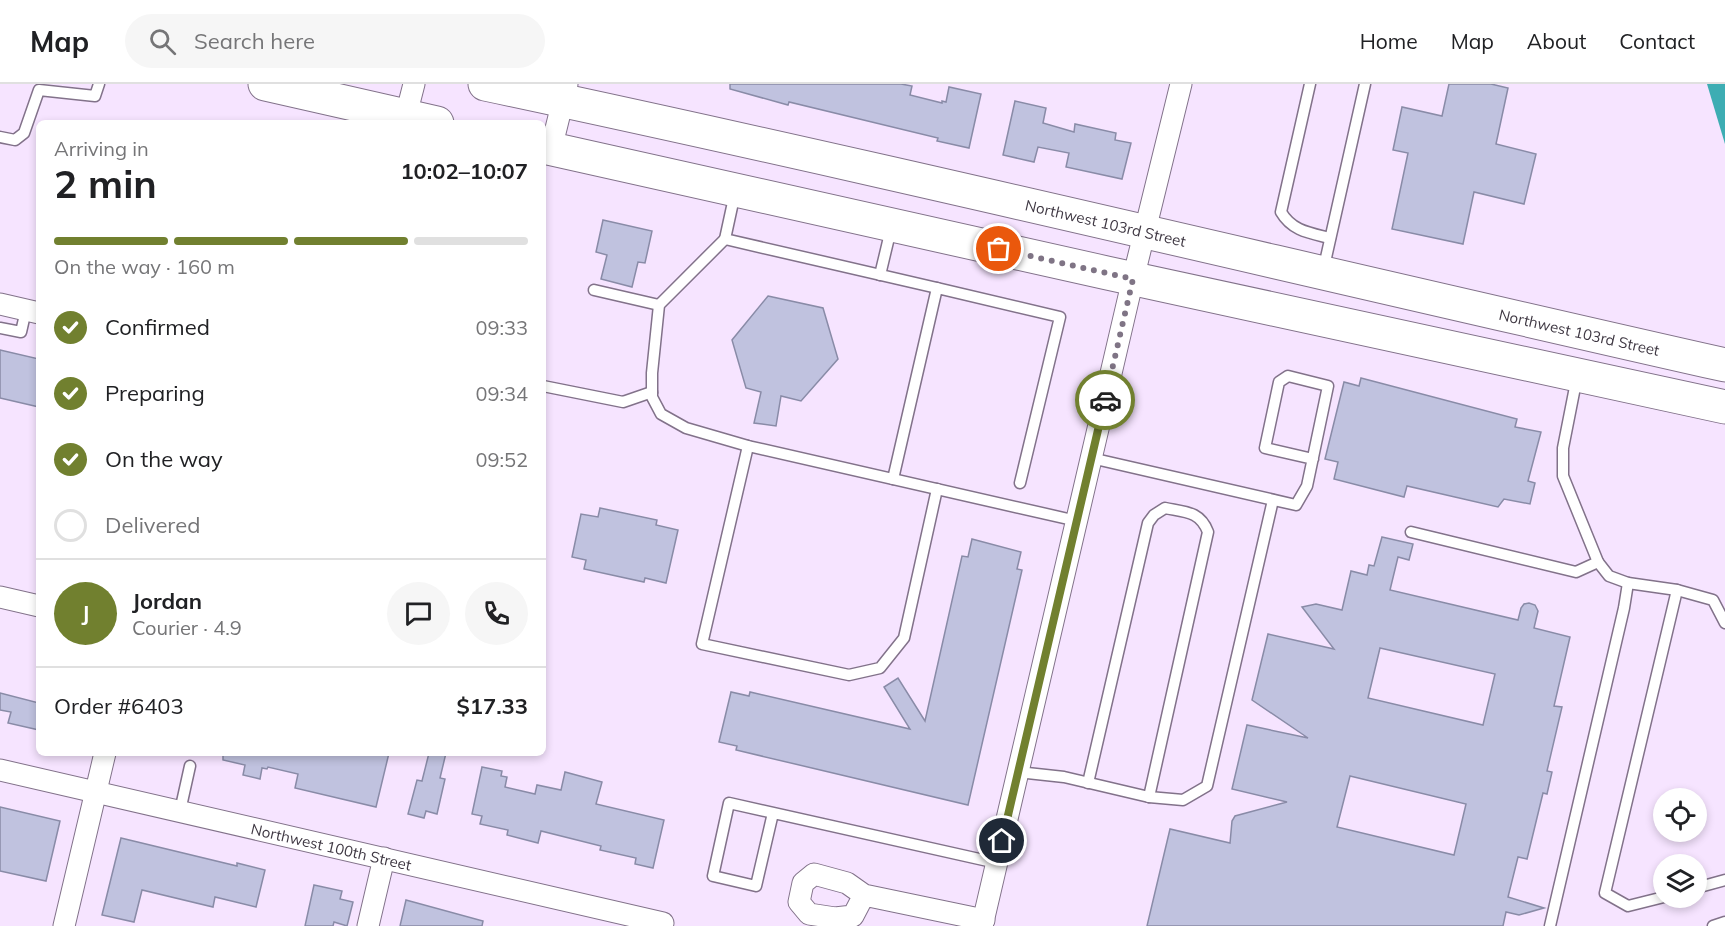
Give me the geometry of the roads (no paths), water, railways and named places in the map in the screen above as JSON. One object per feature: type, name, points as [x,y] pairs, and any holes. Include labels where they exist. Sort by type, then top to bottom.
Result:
[{"type":"main road","points":[[265,84],[411,120]]},
{"type":"main road","name":"Northwest 103rd Street","points":[[485,84],[565,92],[979,194],[1725,365]]},
{"type":"main road","points":[[547,148],[1133,279],[1725,407]]},
{"type":"main road","points":[[891,225],[911,208],[930,198],[979,194]]},
{"type":"street","points":[[414,84],[415,120]]},
{"type":"street","points":[[864,895],[983,923],[1144,232],[1181,84]]},
{"type":"street","points":[[547,148],[565,92]]},
{"type":"street","points":[[0,304],[33,311]]},
{"type":"street","points":[[0,597],[36,605]]},
{"type":"street","points":[[64,926],[104,756]]},
{"type":"street","name":"Northwest 100th Street","points":[[0,770],[663,923]]},
{"type":"street","points":[[368,926],[384,858]]},
{"type":"lane","points":[[0,137],[15,140],[23,134],[39,90],[95,96],[99,84]]},
{"type":"lane","points":[[1310,84],[1281,212],[1288,223],[1305,232],[1330,238]]},
{"type":"lane","points":[[1322,274],[1365,84]]},
{"type":"lane","points":[[736,190],[725,239],[659,305],[652,373],[652,397],[661,414],[686,428],[748,446],[1077,521]]},
{"type":"lane","points":[[880,275],[891,225]]},
{"type":"lane","points":[[725,239],[1060,317],[1020,483]]},
{"type":"lane","points":[[893,479],[937,288]]},
{"type":"lane","points":[[594,290],[659,305]]},
{"type":"lane","points":[[0,328],[21,332],[33,311]]},
{"type":"lane","points":[[1578,375],[1563,448],[1563,477],[1598,562],[1609,576],[1628,583],[1677,590],[1713,600],[1725,623]]},
{"type":"lane","points":[[1091,458],[1296,505],[1307,486],[1313,459],[1328,386],[1288,376],[1279,382],[1265,448],[1313,459]]},
{"type":"lane","points":[[546,387],[622,402],[652,392]]},
{"type":"lane","points":[[748,446],[702,644],[849,675],[880,668],[904,638],[937,489]]},
{"type":"lane","points":[[1018,772],[1064,777],[1149,797],[1183,800],[1207,786],[1273,500]]},
{"type":"lane","points":[[1088,783],[1148,523],[1154,515],[1165,508],[1193,514],[1204,520],[1208,532],[1149,797]]},
{"type":"lane","points":[[1411,532],[1576,573],[1598,562]]},
{"type":"lane","points":[[1550,926],[1622,620],[1628,583]]},
{"type":"lane","points":[[1653,900],[1628,906],[1605,893],[1677,590]]},
{"type":"lane","points":[[180,811],[190,766]]},
{"type":"lane","points":[[772,813],[756,886],[713,876],[729,803],[997,864]]},
{"type":"lane","points":[[1707,885],[1725,880]]},
{"type":"lane","points":[[1713,926],[1725,922]]}]
